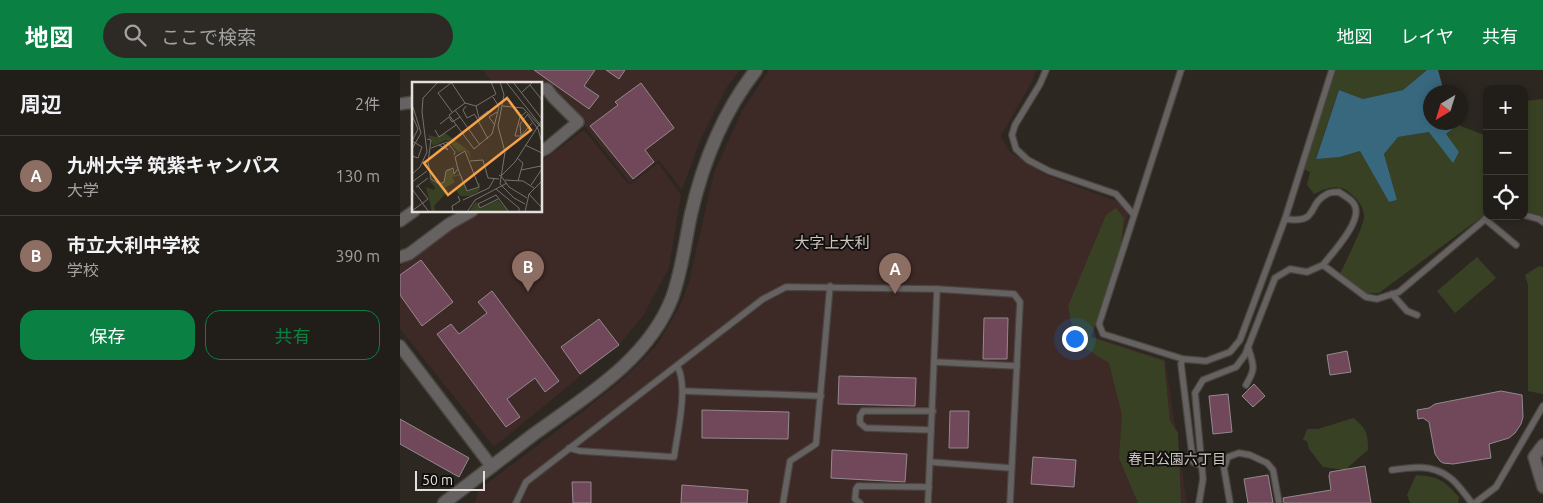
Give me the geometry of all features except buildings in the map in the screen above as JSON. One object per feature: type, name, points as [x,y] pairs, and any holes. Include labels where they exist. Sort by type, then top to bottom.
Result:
[{"type":"street","points":[[444,503],[605,382],[636,354],[655,330],[671,299],[679,275],[703,167],[719,130],[756,70]]},
{"type":"street","points":[[542,89],[547,88],[552,97],[578,122],[542,150]]},
{"type":"street","points":[[400,221],[413,212]]},
{"type":"street","points":[[400,257],[409,254],[449,224],[470,212]]},
{"type":"street","points":[[400,346],[492,466]]},
{"type":"street","points":[[1543,445],[1534,458],[1543,487]]},
{"type":"lane","points":[[1046,70],[1040,84],[1015,124],[1012,135],[1016,149],[1028,160],[1049,171],[1116,194],[1134,215]]},
{"type":"lane","points":[[1181,70],[1099,324],[1103,334],[1183,359],[1206,361],[1230,352],[1240,340],[1286,219],[1332,70]]},
{"type":"lane","points":[[1199,503],[1203,479],[1194,393],[1203,380],[1236,367],[1245,356],[1275,278],[1290,269],[1307,272],[1323,265],[1355,222],[1357,212],[1354,203],[1338,192],[1328,193],[1318,200],[1306,218],[1297,220],[1286,219]]},
{"type":"lane","points":[[1528,216],[1543,222]]},
{"type":"lane","points":[[1323,265],[1366,297],[1377,299],[1399,292],[1485,220]]},
{"type":"lane","points":[[1489,220],[1516,245]]},
{"type":"lane","points":[[783,503],[790,461],[816,444],[830,286]]},
{"type":"lane","points":[[516,503],[526,482],[763,299],[786,287],[830,286],[937,289],[1014,294],[1020,302],[1010,503]]},
{"type":"lane","points":[[928,503],[937,289]]},
{"type":"lane","points":[[1392,294],[1407,310],[1417,315]]},
{"type":"lane","points":[[1246,385],[1254,373],[1248,347]]},
{"type":"lane","points":[[1183,359],[1181,364],[1193,462],[1202,466]]},
{"type":"lane","points":[[935,362],[1017,366]]},
{"type":"lane","points":[[569,448],[580,451],[674,457],[683,391],[681,372],[677,366]]},
{"type":"lane","points":[[683,391],[821,396]]},
{"type":"lane","points":[[1392,470],[1418,467],[1428,468],[1449,477],[1474,503],[1496,487],[1543,406]]},
{"type":"lane","points":[[931,430],[866,428],[860,423],[860,416],[863,411],[933,410]]},
{"type":"lane","points":[[1230,503],[1224,468],[1228,456],[1239,453],[1250,455],[1267,463],[1273,470],[1279,503]]},
{"type":"lane","points":[[930,462],[1011,468]]},
{"type":"lane","points":[[860,503],[855,499],[858,486],[928,487]]},
{"type":"shaded area","points":[[482,70],[740,70],[727,87],[700,141],[682,190],[659,160],[630,183],[585,126],[570,103],[546,85],[542,84],[542,82],[492,82]]},
{"type":"shaded area","points":[[769,70],[1036,70],[1033,80],[1001,136],[1010,152],[1046,175],[1119,202],[1129,214],[1093,336],[1165,360],[1187,503],[475,503],[478,490],[582,412],[624,378],[656,346],[680,306],[689,282],[714,172],[743,109]]},
{"type":"shaded area","points":[[584,130],[629,185],[658,163],[681,195],[669,268],[643,316],[621,343],[494,447],[400,329],[400,266],[474,212],[542,212],[542,161]]},
{"type":"green space","points":[[1336,70],[1427,70],[1403,90],[1363,99],[1339,90],[1316,158],[1340,157],[1360,151],[1389,202],[1397,200],[1384,154],[1398,137],[1429,132],[1446,134],[1451,130],[1468,129],[1483,134],[1483,216],[1379,293],[1366,293],[1340,274],[1363,220],[1363,209],[1360,203],[1346,190],[1337,187],[1328,188],[1314,194],[1307,185],[1310,172],[1304,169]]},
{"type":"green space","points":[[1543,99],[1543,218],[1528,213],[1528,101]]},
{"type":"green space","points":[[1116,208],[1124,218],[1121,244],[1091,337],[1164,361],[1170,421],[1178,433],[1181,503],[1138,503],[1119,458],[1122,415],[1109,363],[1075,342],[1068,306],[1106,215]]},
{"type":"green space","points":[[1477,257],[1496,278],[1455,313],[1437,291]]},
{"type":"green space","points":[[1539,266],[1543,267],[1543,394],[1528,391],[1528,285],[1525,275]]},
{"type":"green space","points":[[1353,418],[1365,431],[1368,450],[1345,470],[1323,467],[1309,449],[1307,441],[1303,440],[1307,429],[1318,429]]},
{"type":"green space","points":[[1416,475],[1436,478],[1445,483],[1459,497],[1458,503],[1410,503],[1407,495]]},
{"type":"water","points":[[1427,70],[1438,70],[1442,85],[1423,85],[1423,130],[1451,130],[1446,134],[1459,152],[1453,163],[1429,132],[1398,137],[1384,154],[1397,200],[1389,202],[1360,151],[1340,157],[1316,159],[1339,90],[1363,99],[1403,90]]},
{"type":"place","name":"市立大利中学校","points":[[528,292]]},
{"type":"place","name":"九州大学 筑紫キャンパス","points":[[895,294]]},
{"type":"district","name":"大字上大利","points":[[832,242]]},
{"type":"district","name":"春日公園六丁目","points":[[1177,459]]}]
